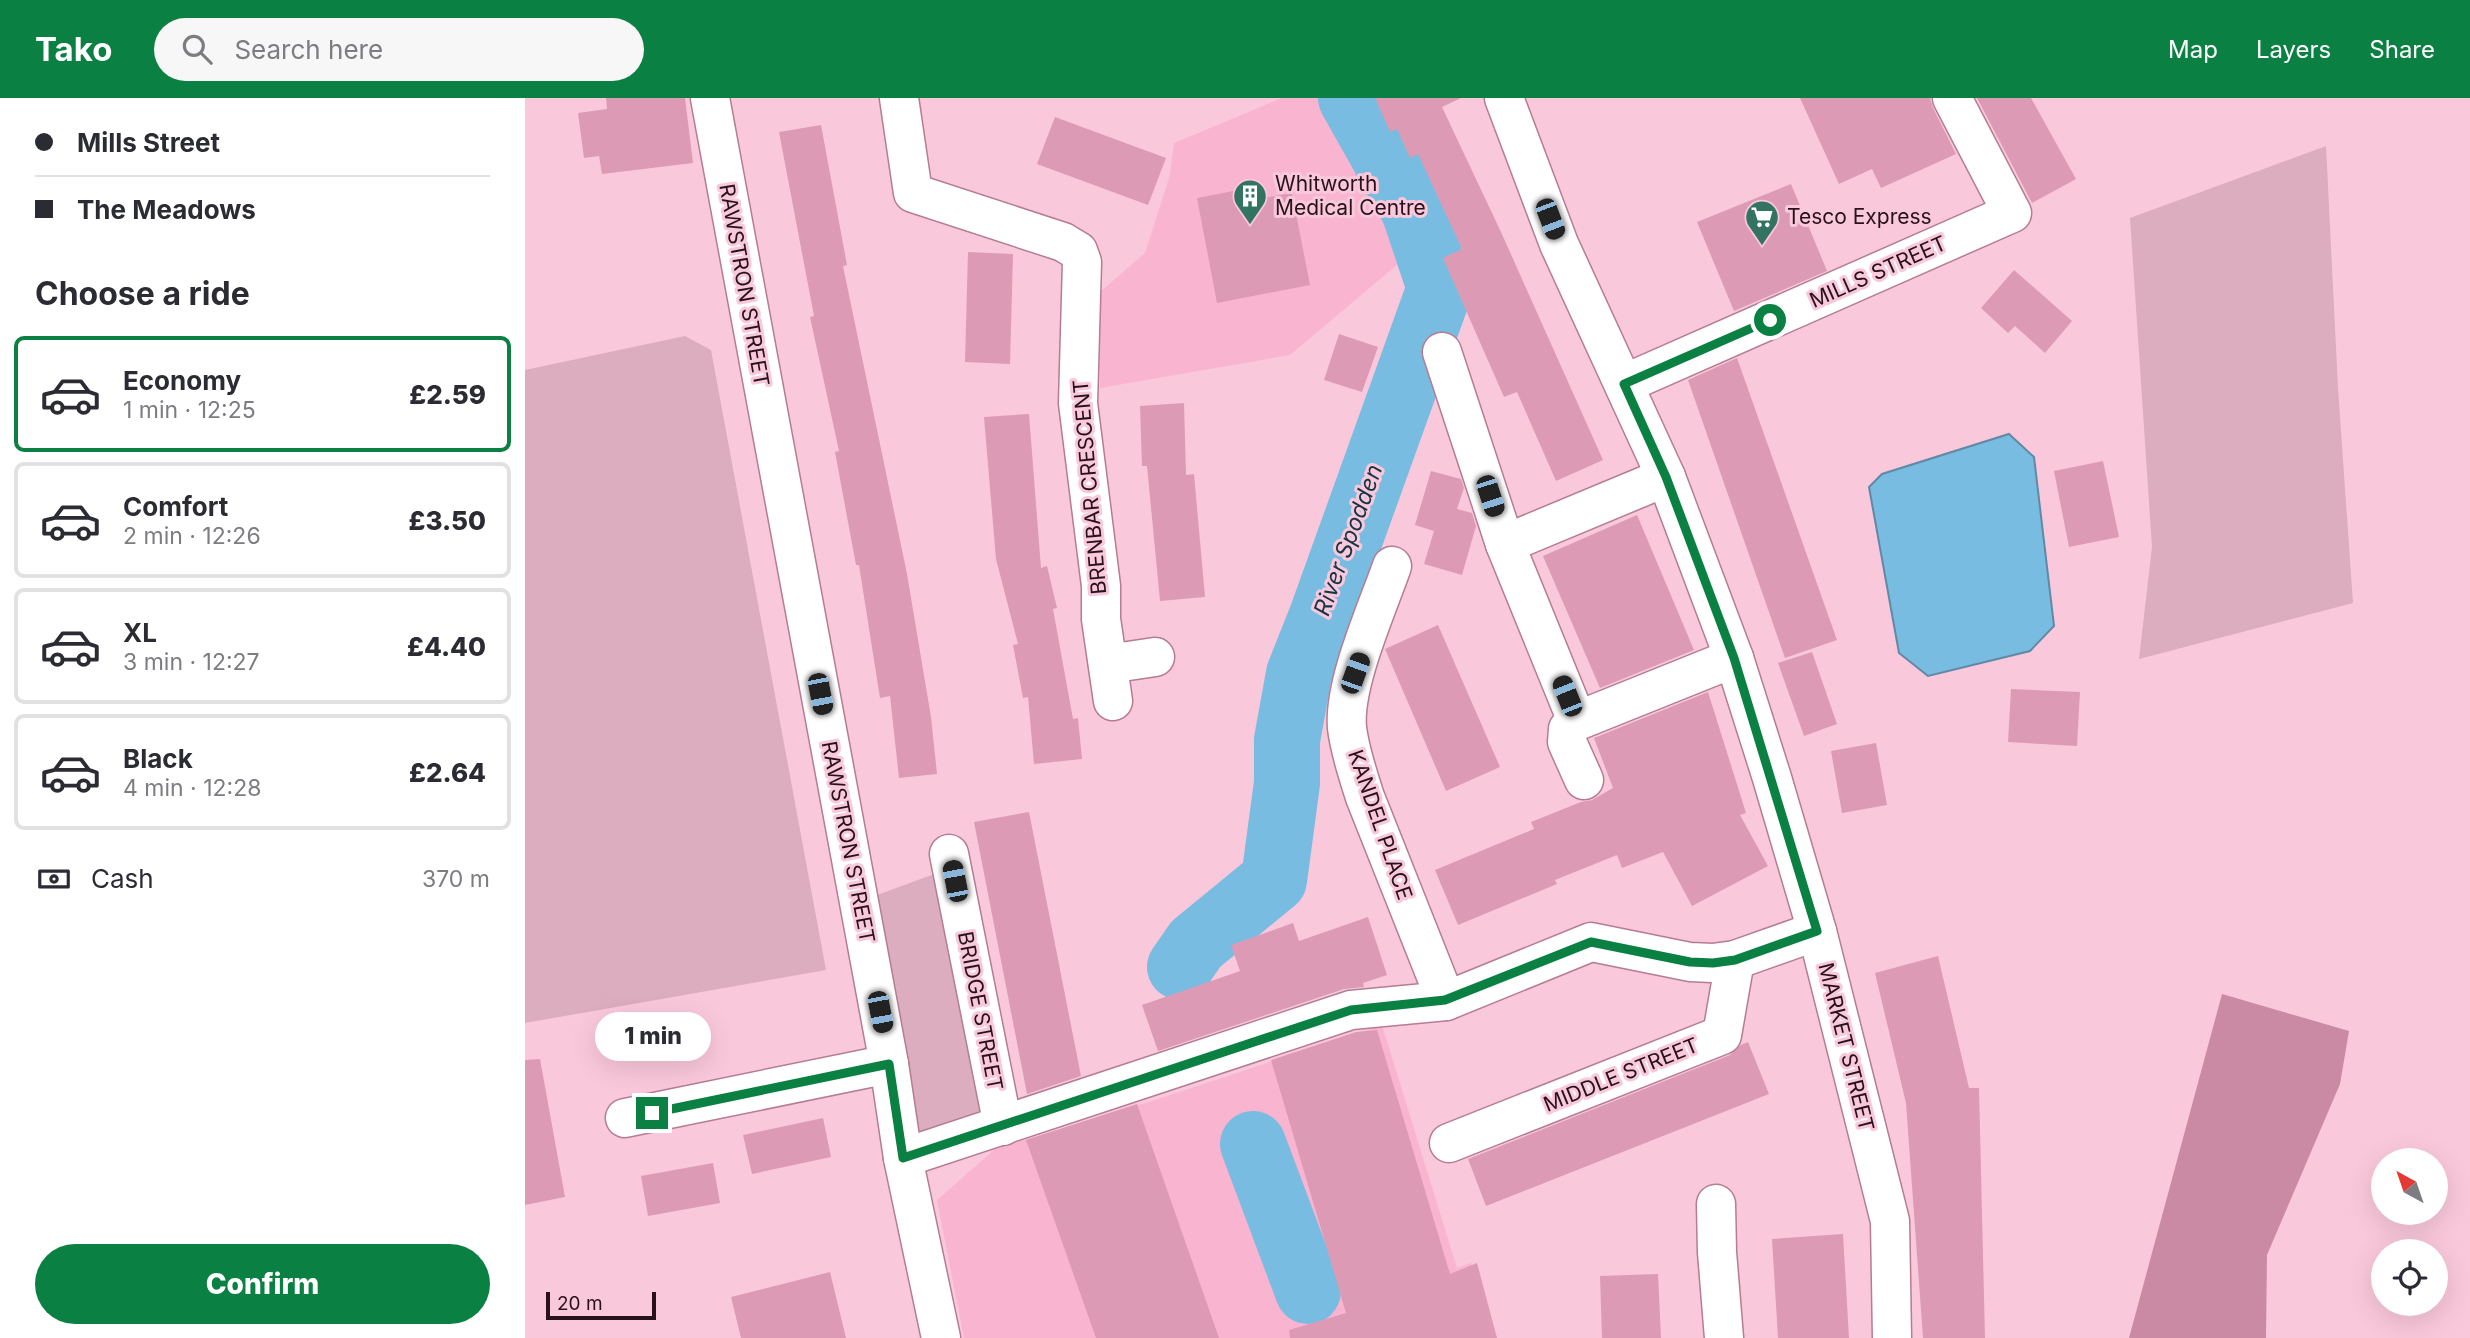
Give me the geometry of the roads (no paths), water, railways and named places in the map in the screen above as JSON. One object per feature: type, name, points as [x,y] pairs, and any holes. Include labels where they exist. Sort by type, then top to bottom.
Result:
[{"type":"street","name":"RAWSTRON STREET","points":[[710,98],[889,1064],[903,1158],[941,1338]]},
{"type":"street","name":"BRENBAR CRESCENT","points":[[899,98],[913,193],[1063,242],[1078,251],[1082,262],[1078,403],[1101,586],[1101,619],[1112,702]]},
{"type":"street","name":"MARKET STREET","points":[[1504,98],[1559,244],[1666,477],[1734,658],[1817,931],[1890,1220],[1892,1338]]},
{"type":"street","name":"MILLS STREET","points":[[1624,384],[2012,213],[1952,98]]},
{"type":"street","points":[[1442,352],[1505,544],[1577,721]]},
{"type":"street","points":[[1505,544],[1666,477]]},
{"type":"street","name":"KANDEL PLACE","points":[[1392,566],[1355,673],[1349,699],[1347,727],[1354,763],[1365,797],[1445,1000]]},
{"type":"street","points":[[1108,664],[1155,657]]},
{"type":"street","points":[[1584,779],[1567,742],[1568,729],[1577,721],[1734,658]]},
{"type":"street","name":"BRIDGE STREET","points":[[949,854],[1003,1126]]},
{"type":"street","points":[[903,1158],[1351,1010],[1445,1000],[1591,942],[1690,962],[1713,963],[1735,960],[1817,931]]},
{"type":"street","name":"MIDDLE STREET","points":[[1449,1143],[1722,1035],[1735,960]]},
{"type":"street","points":[[625,1118],[889,1064]]},
{"type":"street","points":[[1716,1204],[1724,1338]]},
{"type":"water","points":[[2009,434],[2034,457],[2054,626],[2030,651],[1928,676],[1899,653],[1869,487],[1882,474]]},
{"type":"waterway","name":"River Spodden","points":[[1180,967],[1196,944],[1274,880],[1287,783],[1287,740],[1299,674],[1440,288],[1414,210],[1351,98]]},
{"type":"waterway","name":"River Spodden","points":[[1253,1144],[1308,1291]]},
{"type":"place","name":"Whitworth Medical Centre","points":[[1250,226]]},
{"type":"place","name":"Tesco Express","points":[[1762,247]]}]
